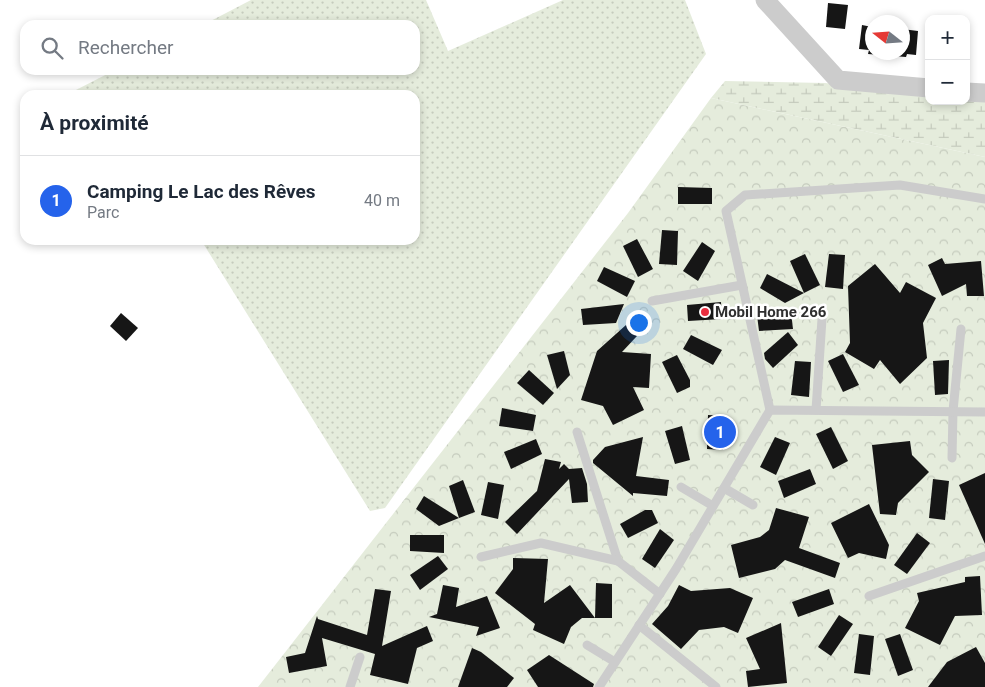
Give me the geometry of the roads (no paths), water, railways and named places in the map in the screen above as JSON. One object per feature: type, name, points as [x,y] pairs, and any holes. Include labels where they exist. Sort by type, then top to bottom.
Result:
[{"type":"street","points":[[765,0],[838,80],[925,88]]},
{"type":"street","points":[[970,92],[985,93]]},
{"type":"lane","points":[[599,687],[660,594],[770,410],[726,211],[745,196],[900,185],[985,199]]},
{"type":"lane","points":[[652,301],[742,285]]},
{"type":"lane","points":[[816,410],[822,319]]},
{"type":"lane","points":[[952,458],[961,329]]},
{"type":"lane","points":[[770,410],[985,412]]},
{"type":"lane","points":[[577,432],[618,561]]},
{"type":"lane","points":[[681,488],[713,506]]},
{"type":"lane","points":[[724,488],[753,505]]},
{"type":"lane","points":[[481,557],[541,543],[618,561],[660,594]]},
{"type":"lane","points":[[869,596],[985,556]]},
{"type":"lane","points":[[639,625],[716,687]]},
{"type":"lane","points":[[587,645],[615,662]]},
{"type":"lane","points":[[350,687],[360,657]]},
{"type":"place","name":"Mobil Home 266","points":[[705,312]]},
{"type":"place","name":"Camping Le Lac des Rêves","points":[[720,432]]}]
